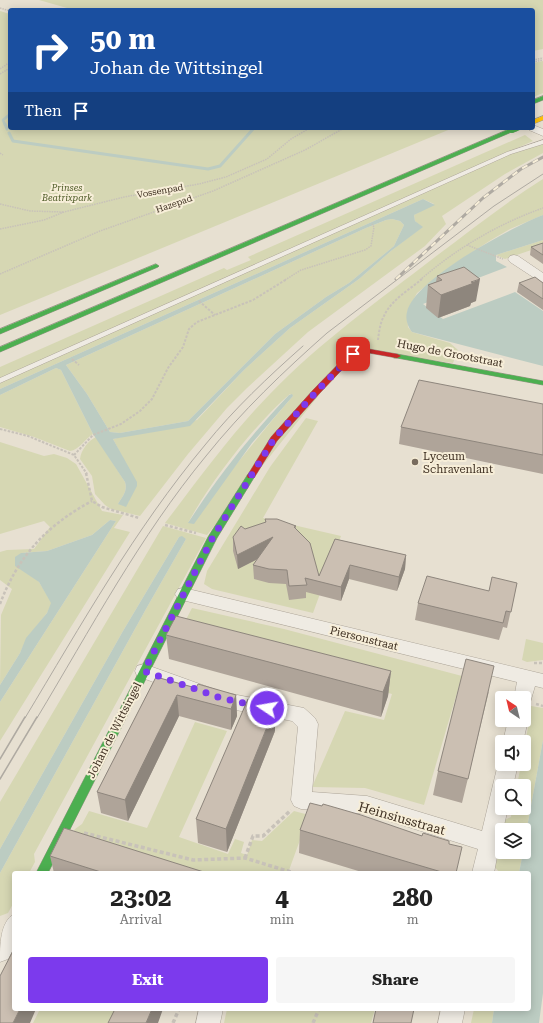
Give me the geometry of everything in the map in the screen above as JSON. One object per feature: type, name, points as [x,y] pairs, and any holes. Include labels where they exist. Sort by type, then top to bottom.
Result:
[{"type":"main road","points":[[0,350],[513,130]]},
{"type":"main road","points":[[0,332],[166,262]]},
{"type":"main road","name":"Hugo de Grootstraat","points":[[353,354],[369,351],[377,352],[543,383]]},
{"type":"main road","name":"Johan de Wittsingel","points":[[43,871],[213,537],[274,439],[316,392],[353,354]]},
{"type":"street","points":[[514,259],[543,278]]},
{"type":"street","name":"Piersonstraat","points":[[184,594],[535,680]]},
{"type":"street","points":[[144,671],[221,698],[297,714],[308,724],[301,800]]},
{"type":"street","points":[[528,691],[535,680]]},
{"type":"street","name":"Heinsiusstraat","points":[[301,800],[367,805],[489,843]]},
{"type":"street","points":[[482,871],[496,815]]},
{"type":"street","points":[[0,951],[12,929]]},
{"type":"street","points":[[208,1023],[210,1011]]},
{"type":"street","points":[[450,1023],[453,1011]]},
{"type":"lane","points":[[0,381],[495,159],[543,142]]},
{"type":"path","name":"Vossenpad","points":[[0,229],[44,220],[64,212],[124,197],[199,184],[226,177],[267,159],[291,139],[307,130]]},
{"type":"path","name":"Hazepad","points":[[0,274],[100,231],[226,185],[305,150],[340,130]]},
{"type":"path","points":[[0,204],[30,211],[64,212]]},
{"type":"path","points":[[377,352],[380,323],[392,305],[419,280],[466,245],[511,221],[543,208]]},
{"type":"path","points":[[74,455],[93,436],[121,424],[140,411],[152,399],[168,368],[183,347],[189,329],[197,322],[253,300],[301,270],[365,250],[371,246],[374,227]]},
{"type":"path","points":[[466,245],[500,258]]},
{"type":"path","points":[[202,305],[215,315]]},
{"type":"path","points":[[76,362],[79,365]]},
{"type":"path","points":[[0,429],[28,436],[74,455],[88,476],[92,501],[102,507],[139,518]]},
{"type":"path","points":[[0,604],[4,589],[29,549],[46,531],[72,511],[92,501]]},
{"type":"path","points":[[165,526],[213,537]]},
{"type":"path","points":[[245,858],[253,836],[263,836],[301,800]]},
{"type":"path","points":[[65,828],[193,860],[245,858],[287,871]]},
{"type":"path","points":[[174,1023],[178,1011]]},
{"type":"path","points":[[313,1023],[318,1011]]},
{"type":"green space","points":[[39,0],[543,0],[543,49],[535,51],[535,8],[67,8]]},
{"type":"green space","name":"Prinses Beatrixpark","points":[[0,11],[8,13],[8,130],[448,130],[0,315]]},
{"type":"green space","points":[[543,61],[543,93],[535,96],[535,63]]},
{"type":"green space","points":[[525,135],[533,141],[0,379],[0,367],[224,268],[227,270],[251,260],[248,257]]},
{"type":"green space","points":[[543,144],[543,153],[505,174],[442,216],[446,224],[425,246],[308,332],[247,388],[227,408],[188,454],[140,516],[111,509],[95,494],[92,476],[80,459],[83,449],[88,443],[96,437],[125,482],[126,488],[118,504],[129,502],[123,458],[113,439],[197,420],[244,370],[290,328],[359,279],[391,251],[422,227],[415,221],[414,215],[434,204],[423,199],[0,389],[0,383],[510,154]]},
{"type":"green space","points":[[543,179],[543,215],[510,229],[451,266],[417,293],[407,312],[408,327],[412,332],[450,343],[458,350],[453,363],[355,350],[207,535],[165,523],[215,457],[256,409],[289,375],[329,339],[371,306],[488,217]],"holes":[[[290,394],[293,396],[266,427],[188,523],[208,490],[248,437],[276,406]]]},
{"type":"green space","points":[[392,219],[400,221],[404,225],[394,246],[349,283],[326,297],[275,334],[188,421],[120,433],[110,432],[87,394],[66,365],[366,228]]},
{"type":"green space","points":[[543,240],[543,246],[505,259],[496,255]]},
{"type":"green space","points":[[56,368],[61,370],[93,434],[79,446],[70,451],[34,437],[0,427],[0,395]]},
{"type":"green space","points":[[306,418],[318,421],[263,518],[341,536],[313,613],[212,589],[204,584],[207,571],[270,467]]},
{"type":"green space","points":[[0,442],[44,456],[54,454],[67,458],[76,464],[102,511],[123,515],[114,528],[130,532],[0,741],[0,702],[116,521],[110,520],[92,535],[47,551],[21,553],[52,603],[47,613],[27,638],[20,653],[0,685],[1,615],[12,589],[0,580],[0,552],[7,550],[34,549],[50,527],[44,521],[0,534]]},
{"type":"green space","points":[[163,526],[206,538],[34,854],[35,862],[30,871],[12,871],[12,906],[8,913],[0,916],[0,873],[186,539],[179,537],[123,631],[0,849],[0,802]]},
{"type":"green space","points":[[192,608],[284,629],[462,676],[424,805],[365,788],[312,787],[345,711],[384,720],[392,694],[177,637]]},
{"type":"green space","points":[[526,639],[543,643],[543,660],[527,662],[522,660]]},
{"type":"green space","points":[[531,706],[543,708],[543,740],[531,806],[531,779],[518,779],[520,771],[531,771],[531,735],[527,735],[528,727],[531,727]]},
{"type":"green space","points":[[195,722],[227,731],[179,837],[228,854],[235,839],[244,842],[241,853],[247,855],[252,840],[262,841],[294,811],[309,815],[289,871],[137,871],[64,848],[75,829],[82,824],[89,811],[147,828]]},
{"type":"green space","points":[[511,815],[529,815],[528,823],[502,823],[502,821],[511,817]]},
{"type":"green space","points":[[495,855],[495,859],[522,859],[519,871],[498,871],[493,865]]},
{"type":"green space","points":[[39,1011],[123,1011],[118,1023],[33,1023]]},
{"type":"green space","points":[[227,1011],[374,1011],[371,1023],[224,1023]]},
{"type":"green space","points":[[474,1011],[494,1011],[492,1023],[471,1023]]},
{"type":"shaded area","points":[[423,199],[435,205],[414,215],[415,221],[423,227],[391,251],[359,279],[290,328],[244,370],[190,426],[113,439],[137,482],[137,486],[126,507],[118,504],[126,488],[125,482],[93,434],[61,370],[56,368],[0,395],[0,389]],"holes":[[[392,219],[400,221],[404,225],[394,246],[349,283],[326,297],[275,334],[188,421],[120,433],[110,432],[87,394],[66,365],[366,228],[386,220]]]},
{"type":"shaded area","points":[[543,215],[543,240],[496,255],[496,261],[507,267],[457,286],[461,289],[423,304],[443,319],[515,292],[543,311],[543,366],[412,332],[407,323],[407,312],[414,299],[427,285],[445,270],[488,242]]},
{"type":"shaded area","points":[[292,394],[293,396],[252,443],[194,524],[188,523],[235,457],[274,411],[289,395]]},
{"type":"shaded area","points":[[110,520],[116,521],[0,702],[0,685],[20,653],[26,638],[47,613],[51,603],[39,582],[15,566],[15,557],[21,553],[47,551],[92,535]]},
{"type":"shaded area","points":[[182,536],[186,539],[0,873],[0,849],[123,631],[179,537]]},
{"type":"shaded area","points":[[543,740],[543,993],[539,1023],[492,1023],[494,1011],[531,1011],[531,871],[519,871],[522,859],[531,859],[531,823],[528,823],[529,815],[531,815],[531,806]]},
{"type":"building","points":[[543,243],[543,255],[531,247]]},
{"type":"building","points":[[464,267],[480,279],[471,282],[474,283],[441,295],[428,285],[442,280],[437,276]]},
{"type":"building","points":[[535,277],[543,283],[543,299],[519,283]]},
{"type":"building","points":[[419,380],[543,404],[543,455],[401,427]]},
{"type":"building","points":[[265,519],[277,519],[296,526],[294,527],[310,543],[319,576],[335,539],[406,555],[399,577],[350,565],[341,587],[305,578],[307,585],[289,586],[287,570],[269,569],[253,565],[273,537],[237,555],[233,537],[241,526],[245,529],[266,522]]},
{"type":"building","points":[[427,576],[489,591],[492,577],[517,583],[511,612],[506,611],[503,623],[418,603]]},
{"type":"building","points":[[176,616],[391,671],[383,692],[166,635]]},
{"type":"building","points":[[466,659],[494,666],[468,779],[438,771]]},
{"type":"building","points":[[156,677],[196,688],[198,684],[236,695],[231,709],[177,695],[125,800],[97,792]]},
{"type":"building","points":[[248,699],[275,707],[226,829],[196,819]]},
{"type":"building","points":[[310,803],[322,806],[323,804],[361,815],[422,836],[423,833],[449,841],[449,844],[462,847],[456,871],[438,871],[300,830]]},
{"type":"building","points":[[64,828],[201,871],[98,871],[50,856]]},
{"type":"building","points":[[12,953],[12,1011],[19,1011],[13,1023],[0,1023],[0,976]]},
{"type":"building","points":[[114,1011],[151,1011],[146,1023],[108,1023]]},
{"type":"building","points":[[376,1011],[414,1011],[411,1023],[373,1023]]},
{"type":"waterway","points":[[5,125],[3,120],[8,116]]},
{"type":"waterway","points":[[5,124],[7,129]]},
{"type":"waterway","points":[[9,133],[13,141],[208,169],[220,166],[252,130]]},
{"type":"tram line","points":[[37,718],[137,551],[159,518],[206,456],[234,423],[279,377],[327,333],[494,206],[543,174]]},
{"type":"tram line","points":[[25,718],[110,578],[155,510],[179,477],[216,432],[240,406],[264,381],[303,346]]},
{"type":"tram line","points":[[0,759],[25,717]]},
{"type":"tram line","points":[[0,779],[37,717]]},
{"type":"railway","points":[[396,279],[483,198],[521,169],[543,157]]},
{"type":"traffic: fast","points":[[535,101],[543,98]]},
{"type":"traffic: fast","points":[[0,350],[512,130]]},
{"type":"traffic: fast","points":[[0,332],[156,266]]},
{"type":"traffic: fast","points":[[397,356],[543,383]]},
{"type":"traffic: fast","points":[[43,871],[213,537],[251,476]]},
{"type":"traffic: slow","points":[[535,121],[543,118]]},
{"type":"traffic: jam","points":[[251,476],[274,439],[316,392],[353,354],[369,351],[397,356]]},
{"type":"place","name":"Lyceum Schravenlant","points":[[415,462]]},
{"type":"route","points":[[267,708],[221,698],[144,671],[213,537],[274,439],[316,392],[353,354]]}]
